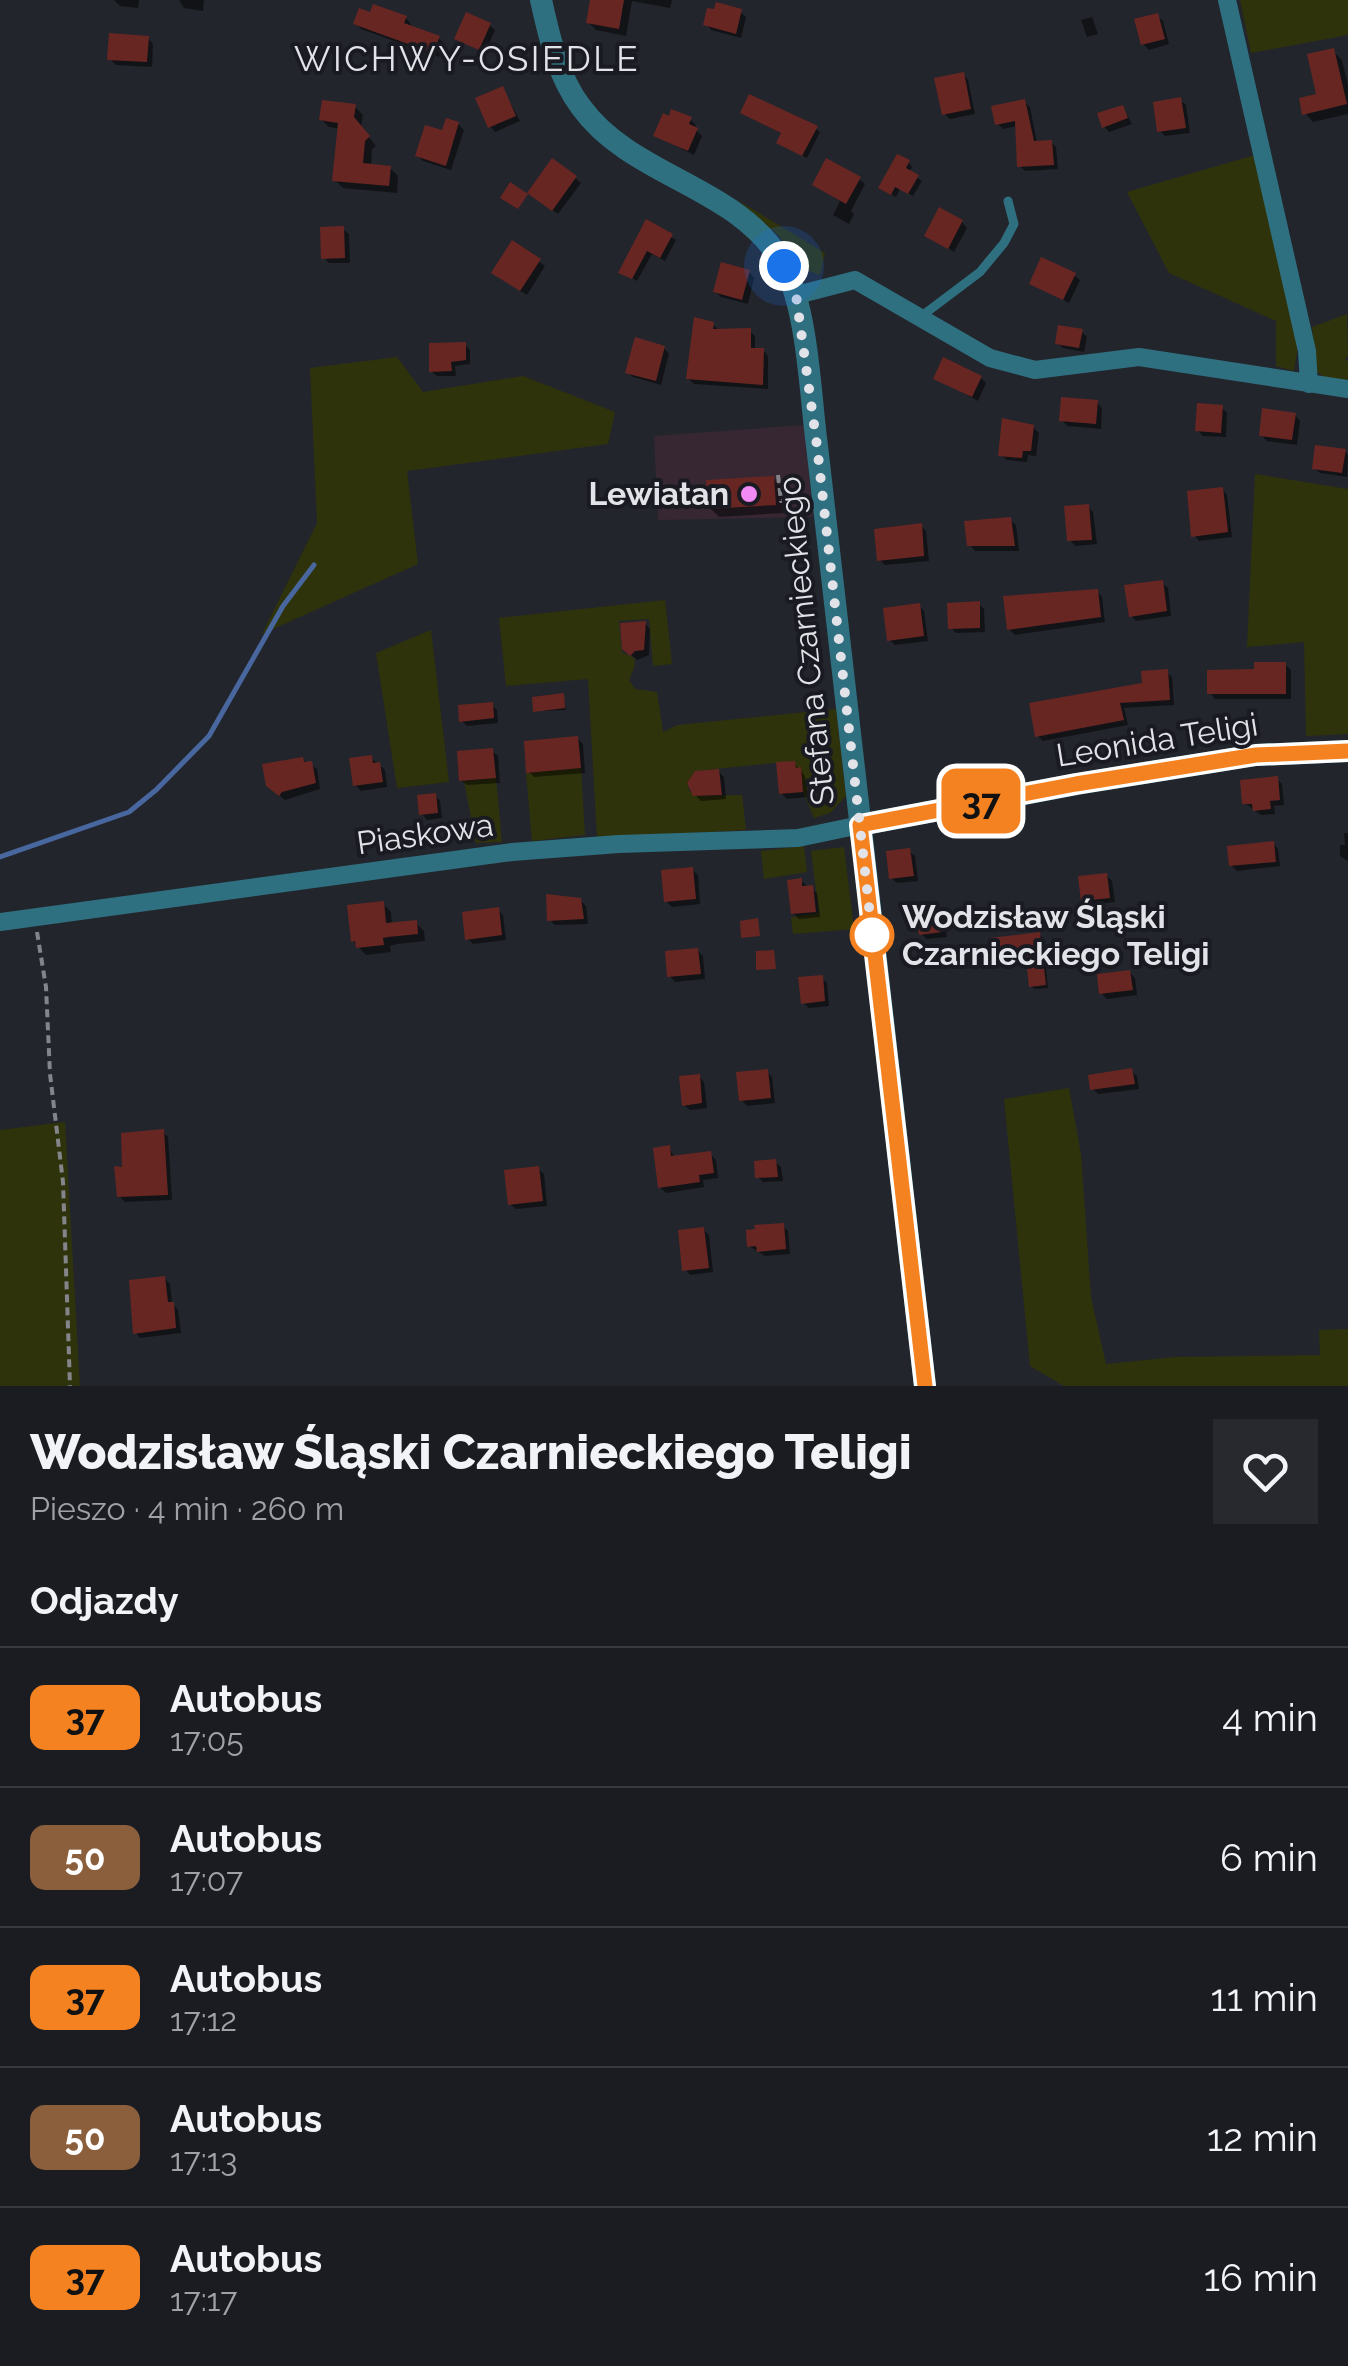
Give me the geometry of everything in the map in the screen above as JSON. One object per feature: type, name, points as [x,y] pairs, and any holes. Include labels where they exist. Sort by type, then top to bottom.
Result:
[{"type":"street","name":"Stefana Czarnieckiego","points":[[541,0],[554,52],[582,108],[628,151],[753,226],[778,255],[796,295],[924,1386]]},
{"type":"street","points":[[1227,0],[1306,351],[1309,384]]},
{"type":"street","points":[[796,295],[854,280],[990,358],[1035,370],[1139,357],[1348,389]]},
{"type":"street","name":"Leonida Teligi","points":[[860,825],[1256,755],[1348,751]]},
{"type":"street","name":"Piaskowa","points":[[0,922],[512,852],[798,838],[860,825]]},
{"type":"lane","points":[[919,318],[980,272],[1004,243],[1014,224],[1008,201]]},
{"type":"path","points":[[778,475],[781,500],[813,498]]},
{"type":"path","points":[[35,917],[46,986],[50,1074],[63,1182],[70,1386]]},
{"type":"shaded area","points":[[804,425],[813,517],[658,520],[654,436]]},
{"type":"green space","points":[[1240,0],[1348,0],[1348,35],[1251,53]]},
{"type":"green space","points":[[1255,155],[1298,345],[1294,371],[1276,366],[1276,321],[1169,273],[1127,192]]},
{"type":"green space","points":[[739,201],[825,253],[820,275],[803,269],[779,236]]},
{"type":"green space","points":[[1347,314],[1348,382],[1329,380],[1317,372],[1312,327]]},
{"type":"green space","points":[[397,357],[423,392],[523,376],[615,412],[608,444],[407,471],[418,564],[262,634],[317,523],[310,368]]},
{"type":"green space","points":[[1255,474],[1348,489],[1348,734],[1306,736],[1304,642],[1247,647]]},
{"type":"green space","points":[[665,600],[672,664],[653,666],[649,619],[619,621],[622,652],[634,658],[629,680],[635,689],[657,692],[663,732],[678,725],[836,709],[846,796],[830,813],[814,818],[803,792],[801,768],[796,768],[795,761],[695,771],[687,783],[690,792],[696,791],[697,796],[742,795],[746,830],[597,838],[588,679],[506,686],[499,618]]},
{"type":"green space","points":[[431,630],[449,782],[397,788],[376,653]]},
{"type":"green space","points":[[581,768],[585,835],[532,841],[526,773]]},
{"type":"green space","points":[[496,778],[502,842],[476,843],[464,781]]},
{"type":"green space","points":[[804,846],[807,872],[764,879],[761,851]]},
{"type":"green space","points":[[844,847],[854,929],[793,934],[791,917],[819,913],[811,851]]},
{"type":"green space","points":[[1069,1088],[1081,1154],[1091,1297],[1106,1364],[1176,1357],[1320,1355],[1319,1330],[1348,1329],[1348,1386],[1064,1386],[1030,1366],[1004,1099]]},
{"type":"green space","points":[[65,1122],[80,1386],[0,1386],[0,1130]]},
{"type":"building","points":[[590,0],[624,0],[619,29],[586,23]]},
{"type":"building","points":[[716,2],[742,9],[736,34],[703,25],[707,8],[714,9]]},
{"type":"building","points":[[373,4],[407,16],[404,23],[440,36],[433,53],[353,24],[359,8],[370,12]]},
{"type":"building","points":[[466,12],[491,23],[479,50],[454,39]]},
{"type":"building","points":[[1158,13],[1165,39],[1141,45],[1134,19]]},
{"type":"building","points":[[109,33],[149,36],[147,62],[107,60]]},
{"type":"building","points":[[1334,48],[1347,104],[1302,115],[1299,98],[1316,94],[1307,54]]},
{"type":"building","points":[[964,72],[971,109],[942,115],[934,78]]},
{"type":"building","points":[[503,86],[516,116],[488,128],[475,98]]},
{"type":"building","points":[[749,94],[818,126],[802,156],[776,143],[781,133],[740,113]]},
{"type":"building","points":[[1181,97],[1186,128],[1157,132],[1153,102]]},
{"type":"building","points":[[1025,99],[1034,141],[1052,140],[1054,165],[1017,167],[1015,121],[995,125],[991,106]]},
{"type":"building","points":[[322,100],[356,104],[354,117],[370,136],[365,141],[363,163],[391,166],[389,186],[332,181],[338,123],[319,120]]},
{"type":"building","points":[[1123,105],[1128,118],[1102,128],[1097,113]]},
{"type":"building","points":[[671,109],[692,117],[689,124],[698,128],[688,151],[653,136],[663,113],[669,116]]},
{"type":"building","points":[[446,118],[459,122],[446,166],[415,156],[425,125],[442,130]]},
{"type":"building","points":[[897,154],[910,160],[906,168],[919,175],[908,194],[895,187],[891,195],[878,188]]},
{"type":"building","points":[[552,158],[577,176],[552,211],[527,193]]},
{"type":"building","points":[[826,158],[861,177],[846,204],[812,185]]},
{"type":"building","points":[[510,182],[528,194],[518,209],[500,198]]},
{"type":"building","points":[[939,207],[963,220],[948,249],[924,236]]},
{"type":"building","points":[[646,219],[673,234],[660,258],[647,251],[632,279],[618,273]]},
{"type":"building","points":[[344,226],[345,258],[321,259],[320,227]]},
{"type":"building","points":[[512,240],[541,259],[520,291],[491,273]]},
{"type":"building","points":[[1041,257],[1076,273],[1063,300],[1029,284]]},
{"type":"building","points":[[721,262],[750,270],[742,300],[713,292]]},
{"type":"building","points":[[694,317],[714,322],[713,329],[751,328],[751,348],[764,348],[763,385],[686,379]]},
{"type":"building","points":[[1058,325],[1083,329],[1079,348],[1055,344]]},
{"type":"building","points":[[635,337],[665,346],[656,381],[625,373]]},
{"type":"building","points":[[466,342],[466,360],[451,362],[452,371],[429,372],[429,343]]},
{"type":"building","points":[[943,357],[982,376],[972,397],[933,379]]},
{"type":"building","points":[[1061,397],[1098,400],[1096,424],[1059,421]]},
{"type":"building","points":[[1197,403],[1223,405],[1221,433],[1195,431]]},
{"type":"building","points":[[1262,408],[1296,413],[1292,440],[1259,436]]},
{"type":"building","points":[[1002,418],[1034,425],[1031,451],[1023,451],[1022,458],[998,456]]},
{"type":"building","points":[[1315,445],[1346,449],[1342,473],[1312,469]]},
{"type":"building","points":[[774,476],[776,505],[708,509],[706,480]]},
{"type":"building","points":[[1223,487],[1228,532],[1191,537],[1187,491]]},
{"type":"building","points":[[1089,504],[1092,540],[1067,541],[1064,506]]},
{"type":"building","points":[[1011,517],[1015,546],[967,546],[964,521]]},
{"type":"building","points":[[922,523],[924,556],[877,561],[874,529]]},
{"type":"building","points":[[1163,580],[1167,611],[1129,617],[1124,585]]},
{"type":"building","points":[[1098,589],[1101,617],[1007,630],[1003,596]]},
{"type":"building","points":[[980,601],[980,628],[948,629],[947,603]]},
{"type":"building","points":[[920,603],[924,636],[887,641],[883,608]]},
{"type":"building","points":[[646,621],[644,650],[630,656],[622,649],[620,623]]},
{"type":"building","points":[[1254,662],[1286,662],[1286,694],[1207,694],[1207,670],[1254,669]]},
{"type":"building","points":[[1168,669],[1170,700],[1120,703],[1124,720],[1035,737],[1029,703],[1142,683],[1141,671]]},
{"type":"building","points":[[564,693],[565,708],[533,712],[532,697]]},
{"type":"building","points":[[493,702],[494,718],[459,722],[458,705]]},
{"type":"building","points":[[578,736],[581,768],[526,773],[524,741]]},
{"type":"building","points":[[493,748],[496,778],[459,781],[457,751]]},
{"type":"building","points":[[372,755],[373,763],[380,762],[383,782],[353,786],[349,758]]},
{"type":"building","points":[[303,757],[304,762],[312,761],[316,783],[279,796],[266,786],[262,764]]},
{"type":"building","points":[[795,761],[796,768],[801,767],[803,792],[779,794],[776,762]]},
{"type":"building","points":[[719,769],[722,795],[693,796],[687,783],[695,771]]},
{"type":"building","points":[[1278,776],[1280,800],[1270,801],[1271,809],[1253,811],[1252,804],[1242,804],[1240,780]]},
{"type":"building","points":[[436,793],[438,813],[419,815],[417,795]]},
{"type":"building","points":[[1274,841],[1276,862],[1229,866],[1227,846]]},
{"type":"building","points":[[910,848],[914,876],[889,879],[886,851]]},
{"type":"building","points":[[693,867],[696,899],[664,902],[661,870]]},
{"type":"building","points":[[1107,873],[1110,898],[1081,901],[1078,876]]},
{"type":"building","points":[[802,878],[802,886],[813,885],[816,912],[791,914],[787,880]]},
{"type":"building","points":[[546,894],[581,898],[584,919],[547,921]]},
{"type":"building","points":[[384,901],[386,923],[417,920],[418,934],[383,938],[384,945],[356,948],[355,941],[351,942],[347,905]]},
{"type":"building","points":[[499,907],[502,935],[465,940],[462,912]]},
{"type":"building","points":[[940,909],[942,932],[919,935],[916,912]]},
{"type":"building","points":[[758,918],[760,936],[741,938],[740,921]]},
{"type":"building","points":[[1040,932],[1046,985],[1029,987],[1025,949],[991,953],[990,938]]},
{"type":"building","points":[[698,948],[701,974],[667,977],[665,951]]},
{"type":"building","points":[[774,950],[776,969],[756,970],[756,951]]},
{"type":"building","points":[[1130,970],[1133,990],[1099,994],[1097,974]]},
{"type":"building","points":[[823,975],[825,1001],[801,1004],[798,977]]},
{"type":"building","points":[[1132,1068],[1135,1084],[1090,1090],[1088,1075]]},
{"type":"building","points":[[768,1069],[771,1098],[739,1101],[736,1072]]},
{"type":"building","points":[[700,1074],[702,1103],[682,1106],[679,1076]]},
{"type":"building","points":[[164,1129],[168,1195],[117,1197],[114,1166],[122,1167],[121,1133]]},
{"type":"building","points":[[670,1145],[671,1156],[711,1151],[714,1173],[699,1175],[700,1182],[658,1188],[653,1148]]},
{"type":"building","points":[[776,1159],[778,1177],[755,1178],[754,1161]]},
{"type":"building","points":[[539,1166],[543,1201],[508,1205],[504,1170]]},
{"type":"building","points":[[784,1223],[786,1249],[757,1252],[756,1246],[747,1247],[746,1230],[755,1229],[754,1225]]},
{"type":"building","points":[[704,1227],[709,1268],[682,1271],[678,1230]]},
{"type":"building","points":[[165,1276],[168,1302],[174,1302],[176,1328],[133,1334],[129,1280]]},
{"type":"waterway","points":[[0,857],[129,812],[156,790],[209,736],[283,606],[314,565]]},
{"type":"bus line","name":"37","points":[[925,1386],[860,825],[1256,755],[1348,751]]},
{"type":"place","name":"Lewiatan","points":[[749,494]]},
{"type":"place","name":"Wodzisław Śląski Czarnieckiego Teligi","points":[[872,935]]},
{"type":"district","name":"WICHWY-OSIEDLE","points":[[467,59]]},
{"type":"route","points":[[784,266],[796,295],[817,446],[874,951],[872,935]]}]
